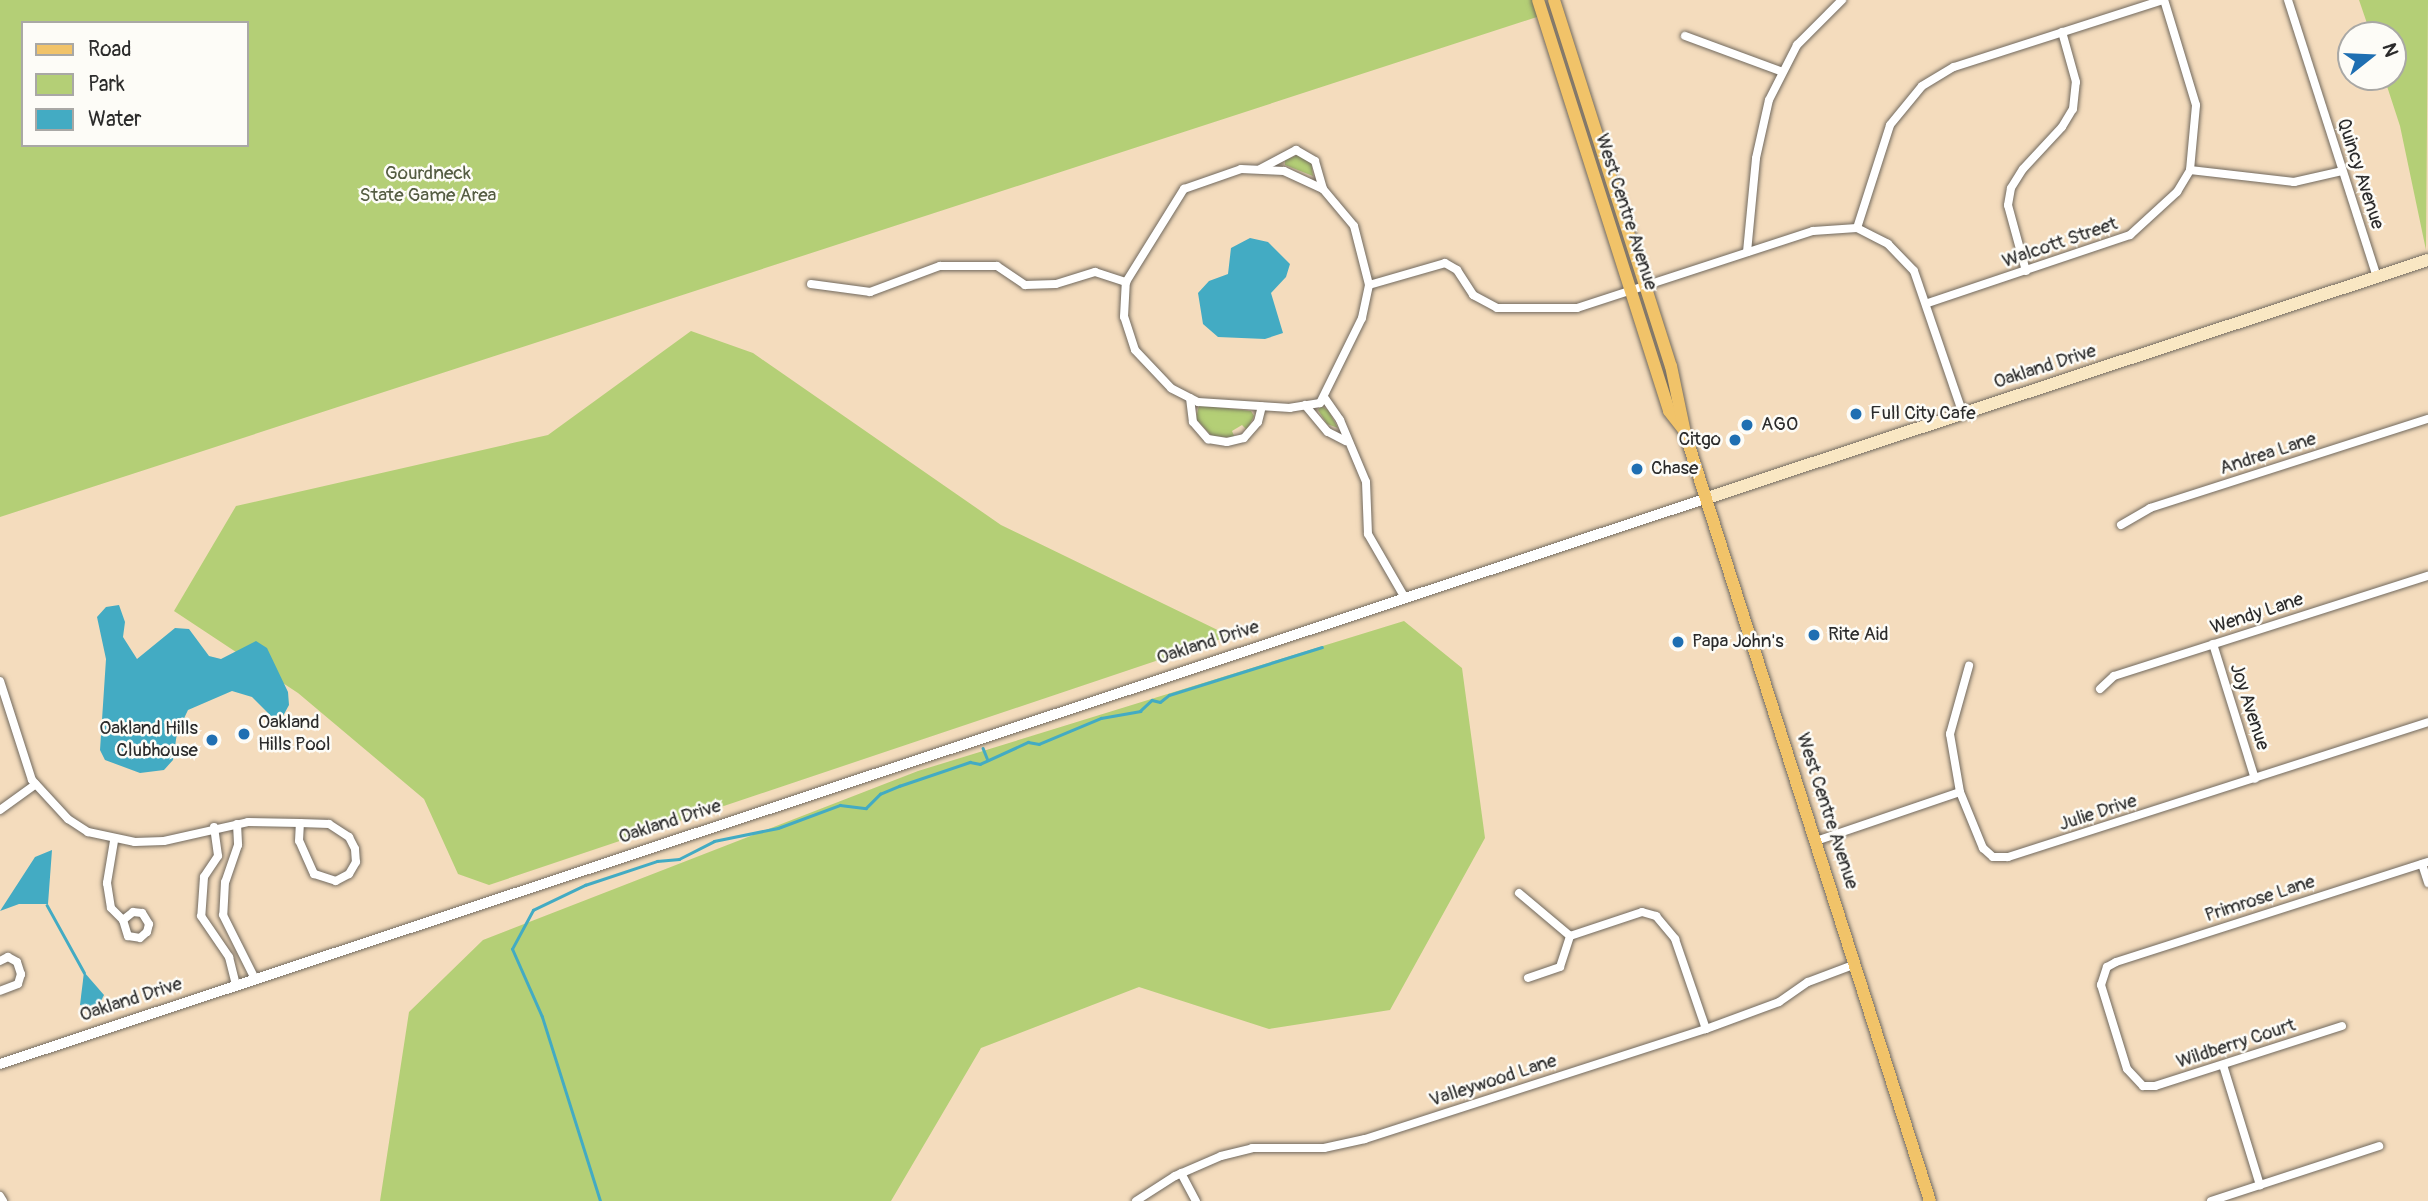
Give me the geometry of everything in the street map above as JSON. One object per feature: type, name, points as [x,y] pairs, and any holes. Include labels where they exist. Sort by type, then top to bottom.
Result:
[{"type":"main road","name":"West Centre Avenue","points":[[1538,0],[1669,411],[1685,433]]},
{"type":"main road","name":"West Centre Avenue","points":[[1554,0],[1671,366],[1685,433],[1930,1201]]},
{"type":"main road","name":"Oakland Drive","points":[[1707,498],[2428,260]]},
{"type":"street","points":[[1747,252],[1761,128],[1780,71],[1808,32],[1842,0]]},
{"type":"street","points":[[1857,228],[1884,138],[1911,96],[1954,67],[2164,0],[2194,90],[2196,139],[2190,170],[2269,182],[2294,182],[2342,171]]},
{"type":"street","name":"Quincy Avenue","points":[[2288,0],[2377,278]]},
{"type":"street","points":[[2026,271],[2008,205],[2011,188],[2023,169],[2062,127],[2073,109],[2077,82],[2062,32]]},
{"type":"street","points":[[1685,36],[1780,71]]},
{"type":"street","points":[[1257,170],[1296,150],[1315,161],[1323,189],[1354,226],[1369,285],[1362,318],[1320,402],[1262,406],[1190,398],[1171,388],[1135,350],[1124,317],[1126,282],[1184,189],[1241,169],[1257,170],[1284,171],[1323,189]]},
{"type":"street","name":"Walcott Street","points":[[1928,303],[2112,243],[2145,226],[2177,192],[2190,170]]},
{"type":"street","points":[[1369,285],[1445,263],[1457,270],[1473,295],[1497,308],[1577,308],[1828,227],[1857,228],[1902,256],[1928,303],[1963,414]]},
{"type":"street","points":[[811,284],[870,292],[899,285],[926,269],[986,266],[997,266],[1025,285],[1056,284],[1095,272],[1126,282]]},
{"type":"street","points":[[1324,397],[1340,420],[1346,441],[1366,482],[1368,534],[1405,598]]},
{"type":"street","points":[[1190,398],[1193,422],[1209,439],[1227,442],[1244,438],[1258,422],[1262,406]]},
{"type":"street","points":[[1305,405],[1328,432],[1346,441]]},
{"type":"street","name":"Andrea Lane","points":[[2121,525],[2150,509],[2428,419]]},
{"type":"street","name":"Oakland Drive","points":[[0,1063],[1707,498]]},
{"type":"street","name":"Wendy Lane","points":[[2100,689],[2114,676],[2428,576]]},
{"type":"street","name":"Joy Avenue","points":[[2213,644],[2255,779]]},
{"type":"street","points":[[1816,841],[1961,792],[1950,734],[1969,666]]},
{"type":"street","points":[[0,681],[36,784],[68,819],[114,841],[164,841],[214,827],[237,824],[300,823],[329,824],[349,837],[356,862],[349,874],[336,881],[314,873],[299,841],[300,823]]},
{"type":"street","name":"Julie Drive","points":[[1961,792],[1979,841],[1989,853],[2001,858],[2428,722]]},
{"type":"street","points":[[0,810],[36,784]]},
{"type":"street","points":[[237,824],[238,845],[225,882],[223,915],[255,979]]},
{"type":"street","points":[[214,827],[218,856],[204,877],[201,916],[229,957],[236,985]]},
{"type":"street","points":[[114,841],[107,892],[114,913],[124,920]]},
{"type":"street","points":[[2425,863],[2428,883]]},
{"type":"street","name":"Primrose Lane","points":[[2138,1084],[2127,1069],[2102,995],[2105,971],[2116,962],[2425,863]]},
{"type":"street","points":[[1519,892],[1570,936]]},
{"type":"street","points":[[1570,936],[1642,912],[1656,916],[1675,939],[1706,1029]]},
{"type":"street","points":[[1528,978],[1560,967],[1570,936]]},
{"type":"street","points":[[0,961],[8,957],[18,962],[21,974],[18,984],[0,990]]},
{"type":"street","name":"Valleywood Lane","points":[[1136,1201],[1181,1173],[1252,1148],[1324,1148],[1365,1139],[1706,1029],[1779,1002],[1808,982],[1856,964]]},
{"type":"street","name":"Wildberry Court","points":[[2138,1084],[2155,1086],[2342,1026]]},
{"type":"street","points":[[2223,1065],[2260,1185]]},
{"type":"street","points":[[2211,1201],[2379,1146]]},
{"type":"street","points":[[1181,1173],[1196,1201]]},
{"type":"street","points":[[0,1196],[3,1201]]},
{"type":"green space","name":"Gourdneck State Game Area","points":[[0,0],[1542,0],[1546,14],[0,517]]},
{"type":"green space","points":[[2359,0],[2428,0],[2426,250],[2400,126],[2389,91],[2407,91],[2407,21],[2366,21]]},
{"type":"green space","points":[[1298,155],[1311,161],[1313,176],[1285,165],[1285,160]]},
{"type":"green space","points":[[691,331],[753,353],[1001,525],[1230,636],[489,885],[458,874],[424,799],[298,693],[174,611],[236,506],[548,435]]},
{"type":"green space","points":[[1199,405],[1251,411],[1254,416],[1247,430],[1242,425],[1232,431],[1235,438],[1212,436],[1196,419]]},
{"type":"green space","points":[[1321,406],[1328,410],[1338,428],[1327,424],[1318,410]]},
{"type":"green space","points":[[1404,621],[1462,668],[1485,838],[1390,1010],[1269,1029],[1139,987],[981,1048],[891,1201],[380,1201],[409,1012],[483,940],[918,771]]},
{"type":"water","points":[[1250,238],[1268,242],[1290,264],[1286,277],[1271,293],[1283,333],[1265,339],[1218,337],[1203,324],[1198,293],[1209,281],[1228,274],[1231,248]]},
{"type":"water","points":[[119,605],[125,622],[123,637],[137,659],[175,628],[189,629],[209,656],[221,659],[256,641],[267,648],[288,692],[289,705],[283,716],[274,719],[252,697],[232,691],[188,710],[177,733],[173,760],[164,770],[140,773],[105,760],[100,750],[106,659],[97,617],[106,607]]},
{"type":"water","name":"Oakland Hills Pool","points":[[241,726],[247,726],[252,734],[250,740],[241,742],[236,737],[236,731]]},
{"type":"water","points":[[52,850],[48,904],[19,904],[0,911],[35,857]]},
{"type":"water","points":[[84,972],[104,995],[100,1003],[87,1007],[80,1005]]},
{"type":"waterway","points":[[600,1201],[542,1017],[512,949],[533,910],[585,885],[657,861],[679,859],[714,841],[778,828],[840,805],[866,808],[880,794],[899,786],[970,762],[980,764],[1028,742],[1039,744],[1101,718],[1140,711],[1152,700],[1160,702],[1169,695],[1322,647]]},
{"type":"waterway","points":[[983,748],[987,758]]},
{"type":"waterway","points":[[47,905],[84,972]]},
{"type":"place","name":"Full City Cafe","points":[[1856,414]]},
{"type":"place","name":"AGO","points":[[1747,425]]},
{"type":"place","name":"Citgo","points":[[1735,440]]},
{"type":"place","name":"Chase","points":[[1637,469]]},
{"type":"place","name":"Rite Aid","points":[[1814,635]]},
{"type":"place","name":"Papa John's","points":[[1678,642]]},
{"type":"place","name":"Oakland Hills Pool","points":[[244,734]]},
{"type":"place","name":"Oakland Hills Clubhouse","points":[[212,740]]}]
